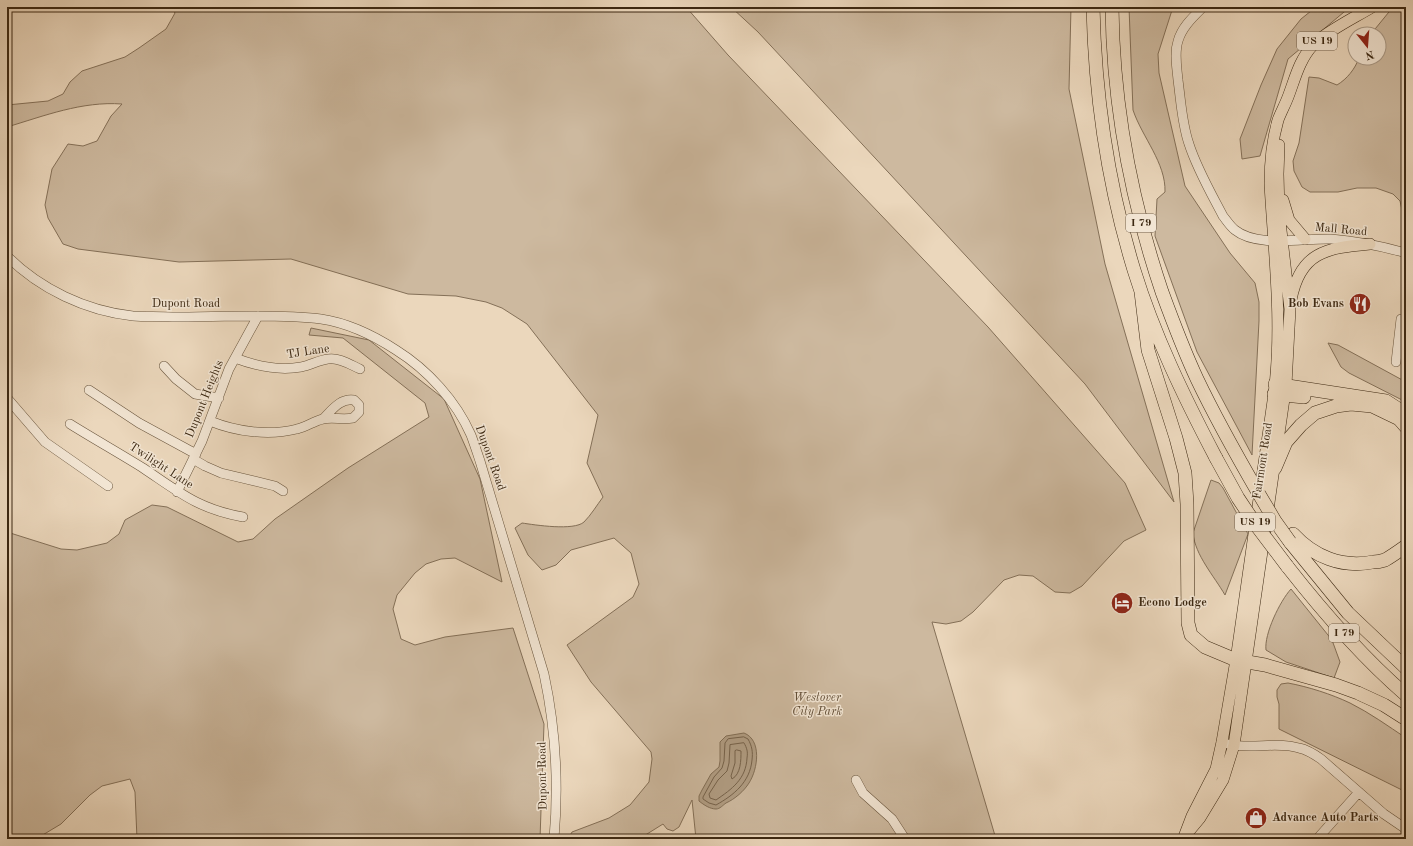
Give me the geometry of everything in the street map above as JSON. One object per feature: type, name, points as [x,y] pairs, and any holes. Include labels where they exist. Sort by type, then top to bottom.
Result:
[{"type":"highway","name":"I 79","points":[[1093,7],[1097,86],[1103,133],[1114,193],[1125,240],[1141,292],[1167,359],[1190,410],[1238,498],[1287,566],[1313,599],[1357,648],[1406,695]]},
{"type":"highway","name":"I 79","points":[[1112,7],[1119,112],[1136,205],[1152,261],[1171,318],[1196,378],[1258,494],[1348,613],[1406,668]]},
{"type":"highway","points":[[1141,292],[1148,350],[1176,438],[1185,473],[1187,504],[1188,623],[1191,634],[1205,647],[1241,661],[1265,665],[1336,685],[1384,705],[1406,719]]},
{"type":"highway","points":[[1280,389],[1372,406],[1399,419],[1406,427]]},
{"type":"highway","points":[[1280,389],[1386,401],[1406,414]]},
{"type":"highway","points":[[1275,468],[1286,442],[1315,413],[1336,406],[1351,404],[1372,406]]},
{"type":"highway","points":[[1291,538],[1302,543],[1320,556],[1340,563],[1361,565],[1385,560],[1406,546]]},
{"type":"main road","name":"Fairmont Road","points":[[1183,838],[1200,818],[1223,780],[1234,745],[1241,661],[1290,309],[1278,241],[1270,160],[1279,119],[1288,98],[1297,69],[1304,56],[1313,45],[1321,38],[1372,7]]},
{"type":"main road","name":"Fairmont Road","points":[[1183,838],[1192,816],[1206,791],[1216,768],[1241,661],[1275,468],[1280,389],[1278,356],[1278,174],[1279,147],[1288,98]]},
{"type":"main road","points":[[1278,174],[1287,214],[1293,225],[1305,239]]},
{"type":"main road","points":[[1290,309],[1294,287],[1299,273],[1314,257],[1334,248],[1370,244]]},
{"type":"street","name":"Mall Road","points":[[1203,7],[1187,23],[1177,42],[1176,52],[1183,118],[1189,143],[1196,161],[1215,201],[1229,224],[1242,235],[1255,238],[1278,241],[1305,239],[1343,240],[1370,244],[1406,253]]},
{"type":"street","name":"Dupont Road","points":[[7,256],[32,279],[86,306],[104,311],[140,316],[283,316],[322,319],[372,336],[402,354],[429,376],[442,390],[471,435],[544,674],[551,707],[557,775],[554,839]]},
{"type":"street","name":"Dupont Heights","points":[[177,492],[210,421],[235,358],[258,316]]},
{"type":"street","points":[[1396,362],[1401,319],[1406,320]]},
{"type":"street","name":"TJ Lane","points":[[235,358],[256,365],[281,368],[302,367],[331,359],[344,362],[360,369]]},
{"type":"street","points":[[164,366],[180,383],[195,394],[219,398]]},
{"type":"street","points":[[89,390],[214,470],[275,486],[283,491]]},
{"type":"street","points":[[7,398],[45,442],[108,486]]},
{"type":"street","points":[[210,421],[222,426],[239,430],[271,432],[298,429],[323,419]]},
{"type":"street","name":"Twilight Lane","points":[[70,424],[103,443],[177,492],[207,508],[243,517]]},
{"type":"street","points":[[1222,742],[1234,745],[1283,745],[1298,747],[1310,751],[1384,814],[1406,829]]},
{"type":"street","points":[[856,780],[863,793],[892,819],[905,839]]},
{"type":"street","points":[[1317,839],[1359,792]]},
{"type":"green space","name":"Westover City Park","points":[[172,7],[686,7],[728,55],[988,327],[1125,483],[1146,530],[1124,541],[1082,586],[1070,593],[1055,592],[1033,576],[1019,575],[1004,580],[973,612],[961,621],[946,624],[932,622],[996,839],[696,839],[692,800],[679,827],[673,831],[667,829],[663,824],[639,839],[568,839],[572,832],[609,818],[630,805],[649,782],[652,759],[651,752],[591,682],[567,645],[633,597],[639,584],[631,553],[614,538],[571,550],[556,565],[542,570],[528,555],[515,528],[522,523],[554,527],[579,525],[592,513],[603,497],[587,463],[598,415],[527,324],[502,308],[486,302],[456,296],[408,294],[291,259],[179,262],[78,249],[63,244],[48,218],[45,205],[52,169],[68,144],[83,146],[97,141],[111,116],[122,104],[92,105],[63,110],[7,127],[7,105],[48,101],[63,94],[70,82],[82,71],[125,57],[166,29],[175,13]]},
{"type":"green space","points":[[731,7],[1071,7],[1069,89],[1105,264],[1174,502],[1085,384],[758,32]]},
{"type":"green space","points":[[1129,7],[1173,7],[1158,54],[1159,73],[1185,186],[1230,253],[1255,283],[1259,302],[1259,321],[1252,455],[1197,352],[1155,236],[1157,199],[1165,192],[1164,181],[1158,160],[1133,110]]},
{"type":"green space","points":[[1316,7],[1350,7],[1288,59],[1260,156],[1242,159],[1240,139],[1277,49],[1301,19]]},
{"type":"green space","points":[[1393,7],[1406,7],[1406,228],[1400,201],[1393,194],[1376,188],[1357,188],[1338,192],[1310,192],[1302,187],[1294,171],[1293,161],[1299,143],[1309,77],[1319,78],[1337,85],[1344,80],[1355,66],[1387,66],[1387,26],[1378,26]]},
{"type":"green space","points":[[311,328],[369,340],[444,399],[480,479],[502,582],[455,558],[441,559],[426,564],[415,573],[397,595],[393,609],[401,639],[415,645],[445,637],[513,628],[544,724],[540,839],[137,839],[135,792],[130,779],[102,786],[90,795],[61,824],[36,839],[7,839],[7,532],[61,549],[77,550],[107,543],[119,534],[125,520],[152,505],[167,507],[238,542],[253,539],[275,519],[348,468],[429,417],[425,403],[343,338],[309,335]]},
{"type":"green space","points":[[1328,343],[1338,345],[1406,382],[1406,402],[1349,373],[1341,367]]},
{"type":"green space","points":[[1211,480],[1219,483],[1223,488],[1248,534],[1225,595],[1201,557],[1194,541],[1193,533]]},
{"type":"green space","points":[[1291,589],[1332,640],[1340,662],[1334,678],[1286,662],[1266,650],[1270,627],[1282,601]]},
{"type":"green space","points":[[1288,683],[1320,691],[1350,703],[1372,715],[1406,738],[1406,792],[1279,729],[1279,704],[1277,690],[1281,684]]},
{"type":"water","points":[[744,733],[754,742],[756,748],[756,763],[752,777],[742,792],[720,808],[714,809],[707,806],[699,801],[699,796],[711,774],[719,767],[720,742],[726,736]]},
{"type":"place","name":"Bob Evans","points":[[1360,304]]},
{"type":"place","name":"Econo Lodge","points":[[1122,603]]},
{"type":"place","name":"Advance Auto Parts","points":[[1256,818]]}]
